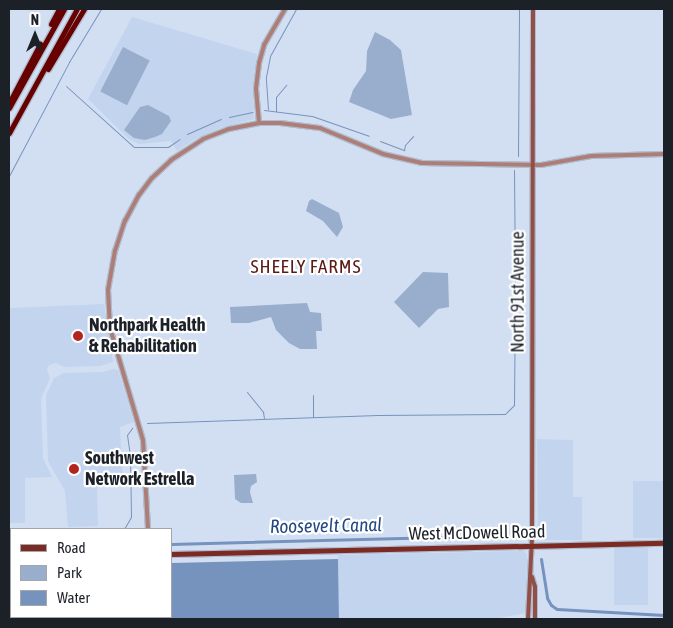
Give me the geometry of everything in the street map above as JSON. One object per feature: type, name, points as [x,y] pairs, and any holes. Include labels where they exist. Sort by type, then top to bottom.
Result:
[{"type":"highway","points":[[9,107],[11,97],[59,9]]},
{"type":"highway","points":[[9,107],[64,9]]},
{"type":"highway","points":[[9,133],[77,9]]},
{"type":"highway","points":[[39,78],[47,70],[84,9]]},
{"type":"main road","name":"North 91st Avenue","points":[[528,619],[532,545],[533,9]]},
{"type":"main road","name":"West McDowell Road","points":[[172,554],[664,543]]},
{"type":"main road","name":"North 91st Avenue","points":[[531,574],[535,587],[535,619]]},
{"type":"street","points":[[259,123],[256,88],[259,63],[264,45],[285,9]]},
{"type":"street","points":[[148,528],[143,440],[110,328],[108,290],[115,251],[125,221],[152,178],[171,160],[203,139],[229,129],[259,123],[287,123],[313,127],[383,154],[412,162],[533,164],[553,163],[590,156],[664,154]]},
{"type":"shaded area","points":[[132,17],[257,54],[253,83],[254,119],[220,128],[192,141],[177,151],[171,141],[139,144],[129,139],[88,99]]},
{"type":"shaded area","points":[[104,304],[113,362],[100,366],[64,367],[56,363],[49,365],[47,370],[50,378],[41,399],[43,458],[52,477],[25,478],[25,523],[9,523],[9,308]]},
{"type":"shaded area","points":[[118,370],[134,422],[120,427],[123,483],[97,484],[98,526],[68,527],[65,491],[48,461],[46,395],[54,378],[64,373],[102,372]]},
{"type":"shaded area","points":[[537,439],[573,440],[573,497],[582,497],[582,540],[542,540],[538,537]]},
{"type":"shaded area","points":[[633,481],[664,481],[664,538],[633,538]]},
{"type":"shaded area","points":[[614,548],[648,548],[648,605],[614,605]]},
{"type":"shaded area","points":[[524,551],[527,555],[526,613],[494,619],[339,619],[338,555]]},
{"type":"green space","points":[[375,32],[390,40],[401,50],[412,115],[391,119],[349,102],[353,90],[366,71],[367,51]]},
{"type":"green space","points":[[123,47],[150,61],[127,105],[100,92]]},
{"type":"green space","points":[[148,105],[169,116],[171,121],[162,134],[145,140],[134,138],[124,130],[140,107]]},
{"type":"green space","points":[[312,199],[339,213],[343,227],[337,237],[323,221],[306,211],[309,201]]},
{"type":"green space","points":[[423,272],[448,273],[449,307],[438,309],[419,328],[394,302]]},
{"type":"green space","points":[[307,303],[310,312],[321,313],[322,331],[316,331],[317,349],[300,349],[289,343],[276,330],[271,317],[249,323],[231,323],[230,307]]},
{"type":"green space","points":[[256,474],[257,482],[251,486],[250,492],[253,503],[241,503],[235,499],[234,475]]},
{"type":"water","points":[[338,559],[339,619],[18,618],[172,618],[172,563]]},
{"type":"waterway","points":[[9,176],[69,62],[101,9]]},
{"type":"waterway","points":[[268,109],[266,77],[270,56],[296,9]]},
{"type":"waterway","points":[[518,156],[519,9]]},
{"type":"waterway","points":[[276,111],[276,97],[286,85]]},
{"type":"waterway","points":[[66,86],[134,147],[168,147],[180,139]]},
{"type":"waterway","points":[[264,110],[312,116],[369,136]]},
{"type":"waterway","points":[[229,117],[252,112]]},
{"type":"waterway","points":[[187,134],[221,119]]},
{"type":"waterway","points":[[380,141],[404,150],[405,145],[413,136]]},
{"type":"waterway","points":[[514,170],[515,284]]},
{"type":"waterway","points":[[147,423],[378,415],[505,414],[514,405],[515,294]]},
{"type":"waterway","points":[[247,392],[263,412],[264,418]]},
{"type":"waterway","points":[[313,395],[313,417]]},
{"type":"waterway","points":[[125,528],[131,517],[130,456],[127,435],[132,428]]},
{"type":"waterway","name":"Roosevelt Canal","points":[[172,544],[481,536]]},
{"type":"waterway","name":"Roosevelt Canal","points":[[541,559],[547,598],[551,605],[557,609],[664,615]]},
{"type":"place","name":"Northpark Health & Rehabilitation","points":[[78,336]]},
{"type":"place","name":"Southwest Network Estrella","points":[[74,469]]},
{"type":"district","name":"SHEELY FARMS","points":[[306,267]]}]
